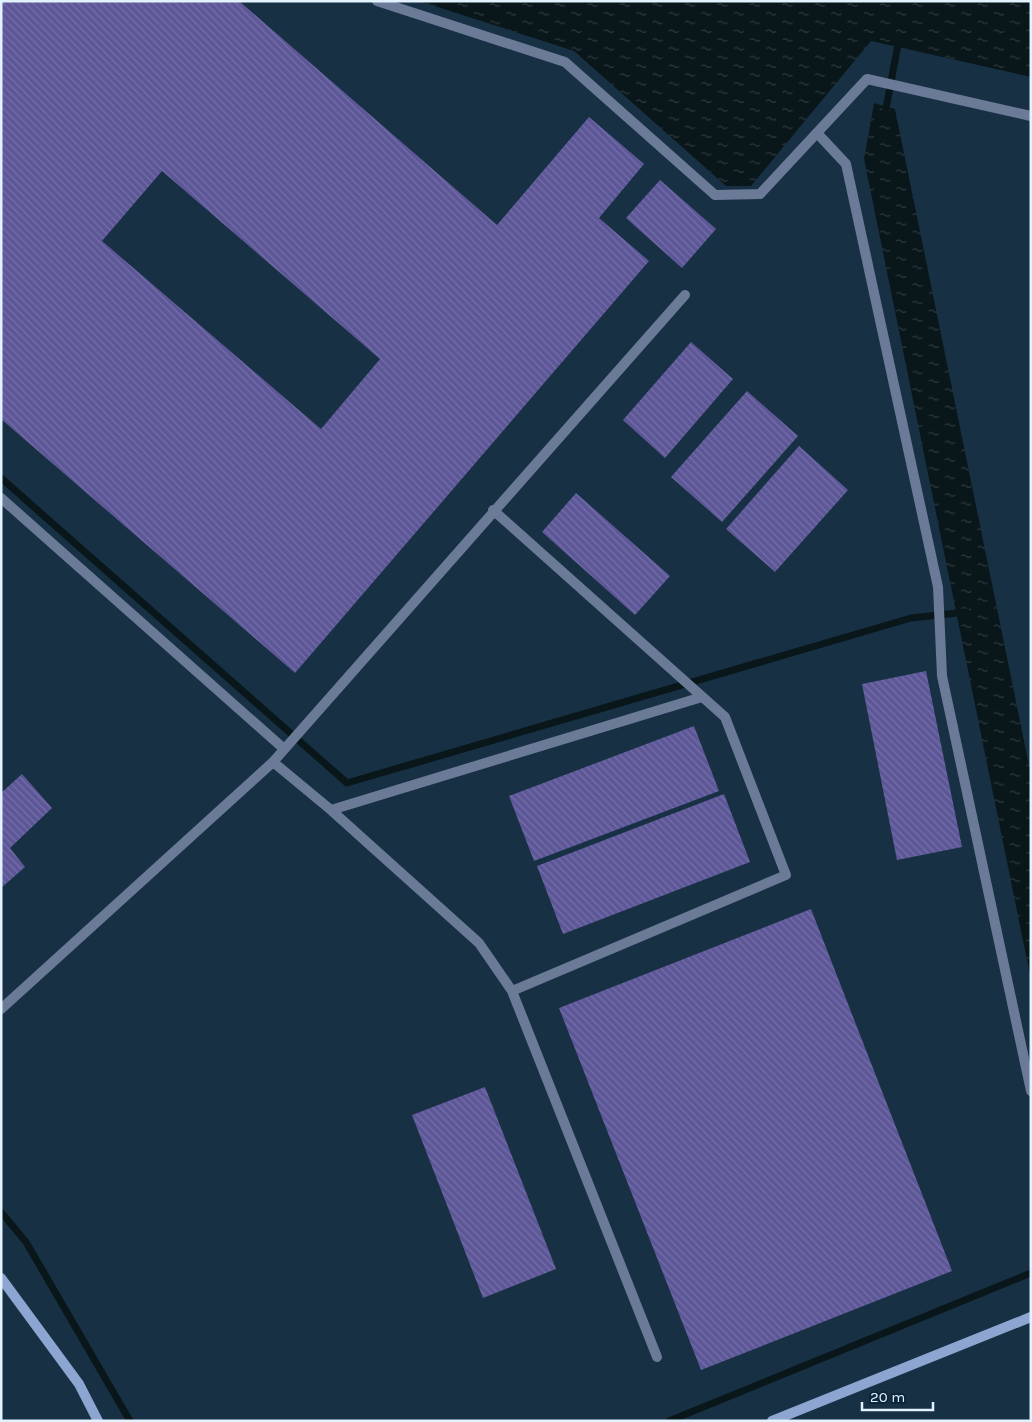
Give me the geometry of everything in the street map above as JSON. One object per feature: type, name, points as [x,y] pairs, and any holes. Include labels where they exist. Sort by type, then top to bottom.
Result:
[{"type":"street","points":[[377,1],[565,62],[715,195],[760,194],[867,79],[1031,116]]},
{"type":"street","points":[[817,133],[846,164],[938,587],[942,676],[1031,1091]]},
{"type":"street","points":[[1,1009],[273,762],[493,510],[685,295]]},
{"type":"street","points":[[1,498],[284,748]]},
{"type":"street","points":[[493,510],[725,717],[786,875],[512,991]]},
{"type":"street","points":[[331,810],[702,697]]},
{"type":"street","points":[[273,762],[331,810],[479,944],[512,991],[658,1357]]},
{"type":"street","points":[[1,1278],[79,1384],[98,1421]]},
{"type":"street","points":[[772,1421],[1031,1317]]},
{"type":"water","points":[[419,1],[1031,1],[1031,77],[871,41],[751,186],[726,186],[574,51]]},
{"type":"water","points":[[874,103],[895,109],[1031,775],[1031,980],[864,159]]},
{"type":"building","points":[[1,1],[239,1],[497,225],[589,117],[644,164],[599,218],[649,261],[295,673],[1,419]],"holes":[[[162,171],[380,359],[321,429],[102,241]]]},
{"type":"building","points":[[660,180],[716,229],[682,268],[626,218]]},
{"type":"building","points":[[691,342],[733,379],[665,458],[623,420]]},
{"type":"building","points":[[747,391],[798,436],[722,522],[671,477]]},
{"type":"building","points":[[799,446],[848,490],[775,572],[726,529]]},
{"type":"building","points":[[576,493],[670,576],[635,615],[542,532]]},
{"type":"building","points":[[926,671],[962,847],[897,860],[862,684]]},
{"type":"building","points":[[694,726],[719,791],[534,861],[509,796]]},
{"type":"building","points":[[22,774],[52,808],[10,848],[25,867],[1,888],[1,793]]},
{"type":"building","points":[[724,794],[750,862],[563,934],[537,866]]},
{"type":"building","points":[[811,909],[952,1271],[701,1370],[559,1008]]},
{"type":"building","points":[[485,1087],[556,1269],[483,1298],[412,1115]]},
{"type":"waterway","points":[[885,114],[899,39]]},
{"type":"waterway","points":[[1,478],[347,783],[911,618],[966,612]]},
{"type":"waterway","points":[[1,1212],[26,1242],[130,1421]]},
{"type":"waterway","points":[[669,1421],[1031,1273]]}]
